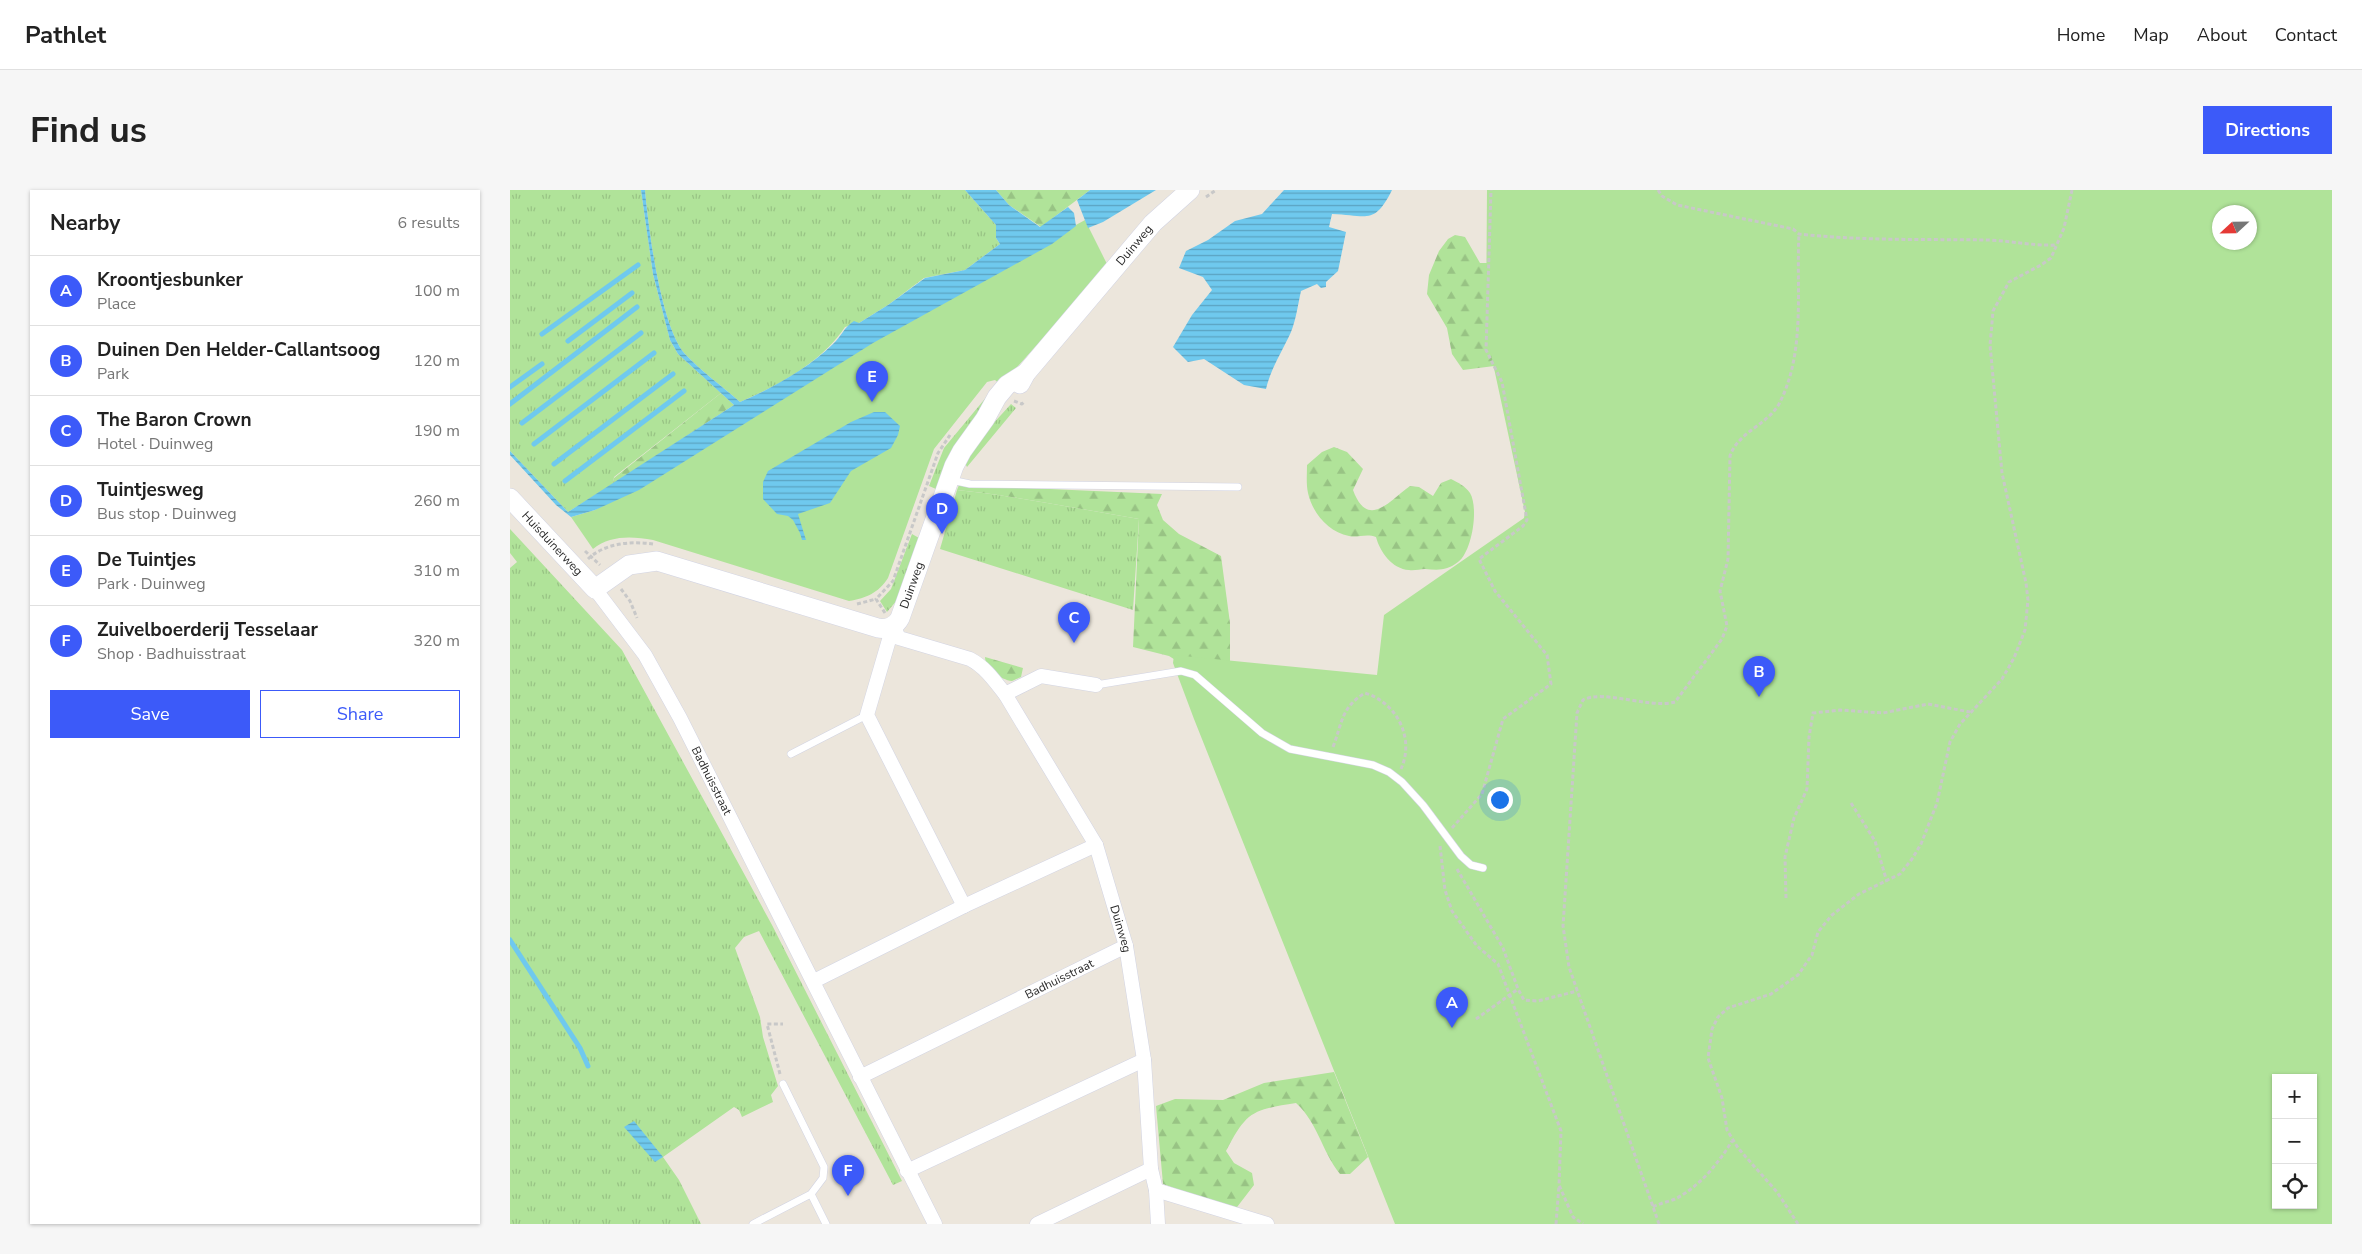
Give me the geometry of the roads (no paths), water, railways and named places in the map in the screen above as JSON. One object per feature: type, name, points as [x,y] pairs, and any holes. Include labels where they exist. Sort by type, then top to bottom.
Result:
[{"type":"street","name":"Duinweg","points":[[1158,1224],[1156,1190],[1151,1169],[1144,1060],[1126,946],[1096,845],[1005,694],[980,664],[899,638],[893,626],[900,618],[948,480],[962,451],[985,419],[997,397],[1006,385],[1026,373],[1153,223],[1190,190]]},
{"type":"street","name":"Huisduinerweg","points":[[510,498],[595,589]]},
{"type":"street","points":[[595,589],[629,565],[654,560],[878,628],[893,626],[867,715],[964,906]]},
{"type":"street","name":"Badhuisstraat","points":[[595,589],[645,655],[676,710],[935,1224]]},
{"type":"street","points":[[1005,694],[1041,676],[1096,685]]},
{"type":"street","points":[[814,981],[964,906],[1096,845]]},
{"type":"street","name":"Badhuisstraat","points":[[860,1077],[1126,946]]},
{"type":"street","points":[[907,1171],[1144,1060]]},
{"type":"street","points":[[1036,1224],[1151,1169]]},
{"type":"street","points":[[1156,1190],[1267,1224]]},
{"type":"lane","points":[[948,480],[970,484],[1238,487]]},
{"type":"lane","points":[[1096,685],[1181,671],[1195,675],[1262,733],[1290,749],[1373,765],[1395,777],[1423,805],[1446,837],[1471,865],[1483,868]]},
{"type":"lane","points":[[791,754],[867,715]]},
{"type":"lane","points":[[753,1224],[811,1194],[823,1178],[824,1167],[783,1084]]},
{"type":"lane","points":[[811,1194],[826,1224]]},
{"type":"water","points":[[641,190],[645,190],[657,276],[669,322],[677,341],[691,360],[740,402],[765,391],[801,370],[833,344],[854,321],[859,323],[925,278],[965,270],[1000,244],[996,238],[996,225],[965,190],[996,190],[1009,205],[1040,227],[1068,207],[1074,213],[1076,226],[1052,244],[873,343],[639,490],[595,510],[571,517],[556,505],[510,455],[510,451],[568,512],[734,405],[678,354],[670,340],[653,274]]},
{"type":"water","points":[[1090,190],[1156,190],[1103,222],[1088,228],[1077,200]]},
{"type":"water","points":[[1284,190],[1392,190],[1380,209],[1374,214],[1362,216],[1332,214],[1329,227],[1346,232],[1338,271],[1326,282],[1326,287],[1321,288],[1317,284],[1301,291],[1293,327],[1266,389],[1244,385],[1204,359],[1188,362],[1173,347],[1192,315],[1212,290],[1203,277],[1179,268],[1186,251],[1208,240],[1235,221],[1262,214]]},
{"type":"water","points":[[874,412],[885,412],[900,426],[898,435],[891,448],[851,471],[830,503],[798,514],[806,540],[802,540],[793,520],[788,516],[777,514],[763,499],[763,482],[768,471],[851,422]]},
{"type":"water","points":[[634,1121],[663,1157],[655,1162],[624,1127]]},
{"type":"waterway","points":[[542,334],[638,265]]},
{"type":"waterway","points":[[568,341],[632,293]]},
{"type":"waterway","points":[[510,404],[637,307]]},
{"type":"waterway","points":[[522,423],[641,333]]},
{"type":"waterway","points":[[534,444],[654,353]]},
{"type":"waterway","points":[[510,387],[542,364]]},
{"type":"waterway","points":[[554,464],[673,374]]},
{"type":"waterway","points":[[565,481],[684,391]]},
{"type":"waterway","points":[[510,940],[580,1048],[588,1066]]},
{"type":"place","name":"De Tuintjes","points":[[872,402]]},
{"type":"place","name":"Tuintjesweg","points":[[942,534]]},
{"type":"place","name":"The Baron Crown","points":[[1074,643]]},
{"type":"place","name":"Duinen Den Helder-Callantsoog","points":[[1759,697]]},
{"type":"place","name":"Kroontjesbunker","points":[[1452,1028]]},
{"type":"place","name":"Zuivelboerderij Tesselaar","points":[[848,1196]]}]
